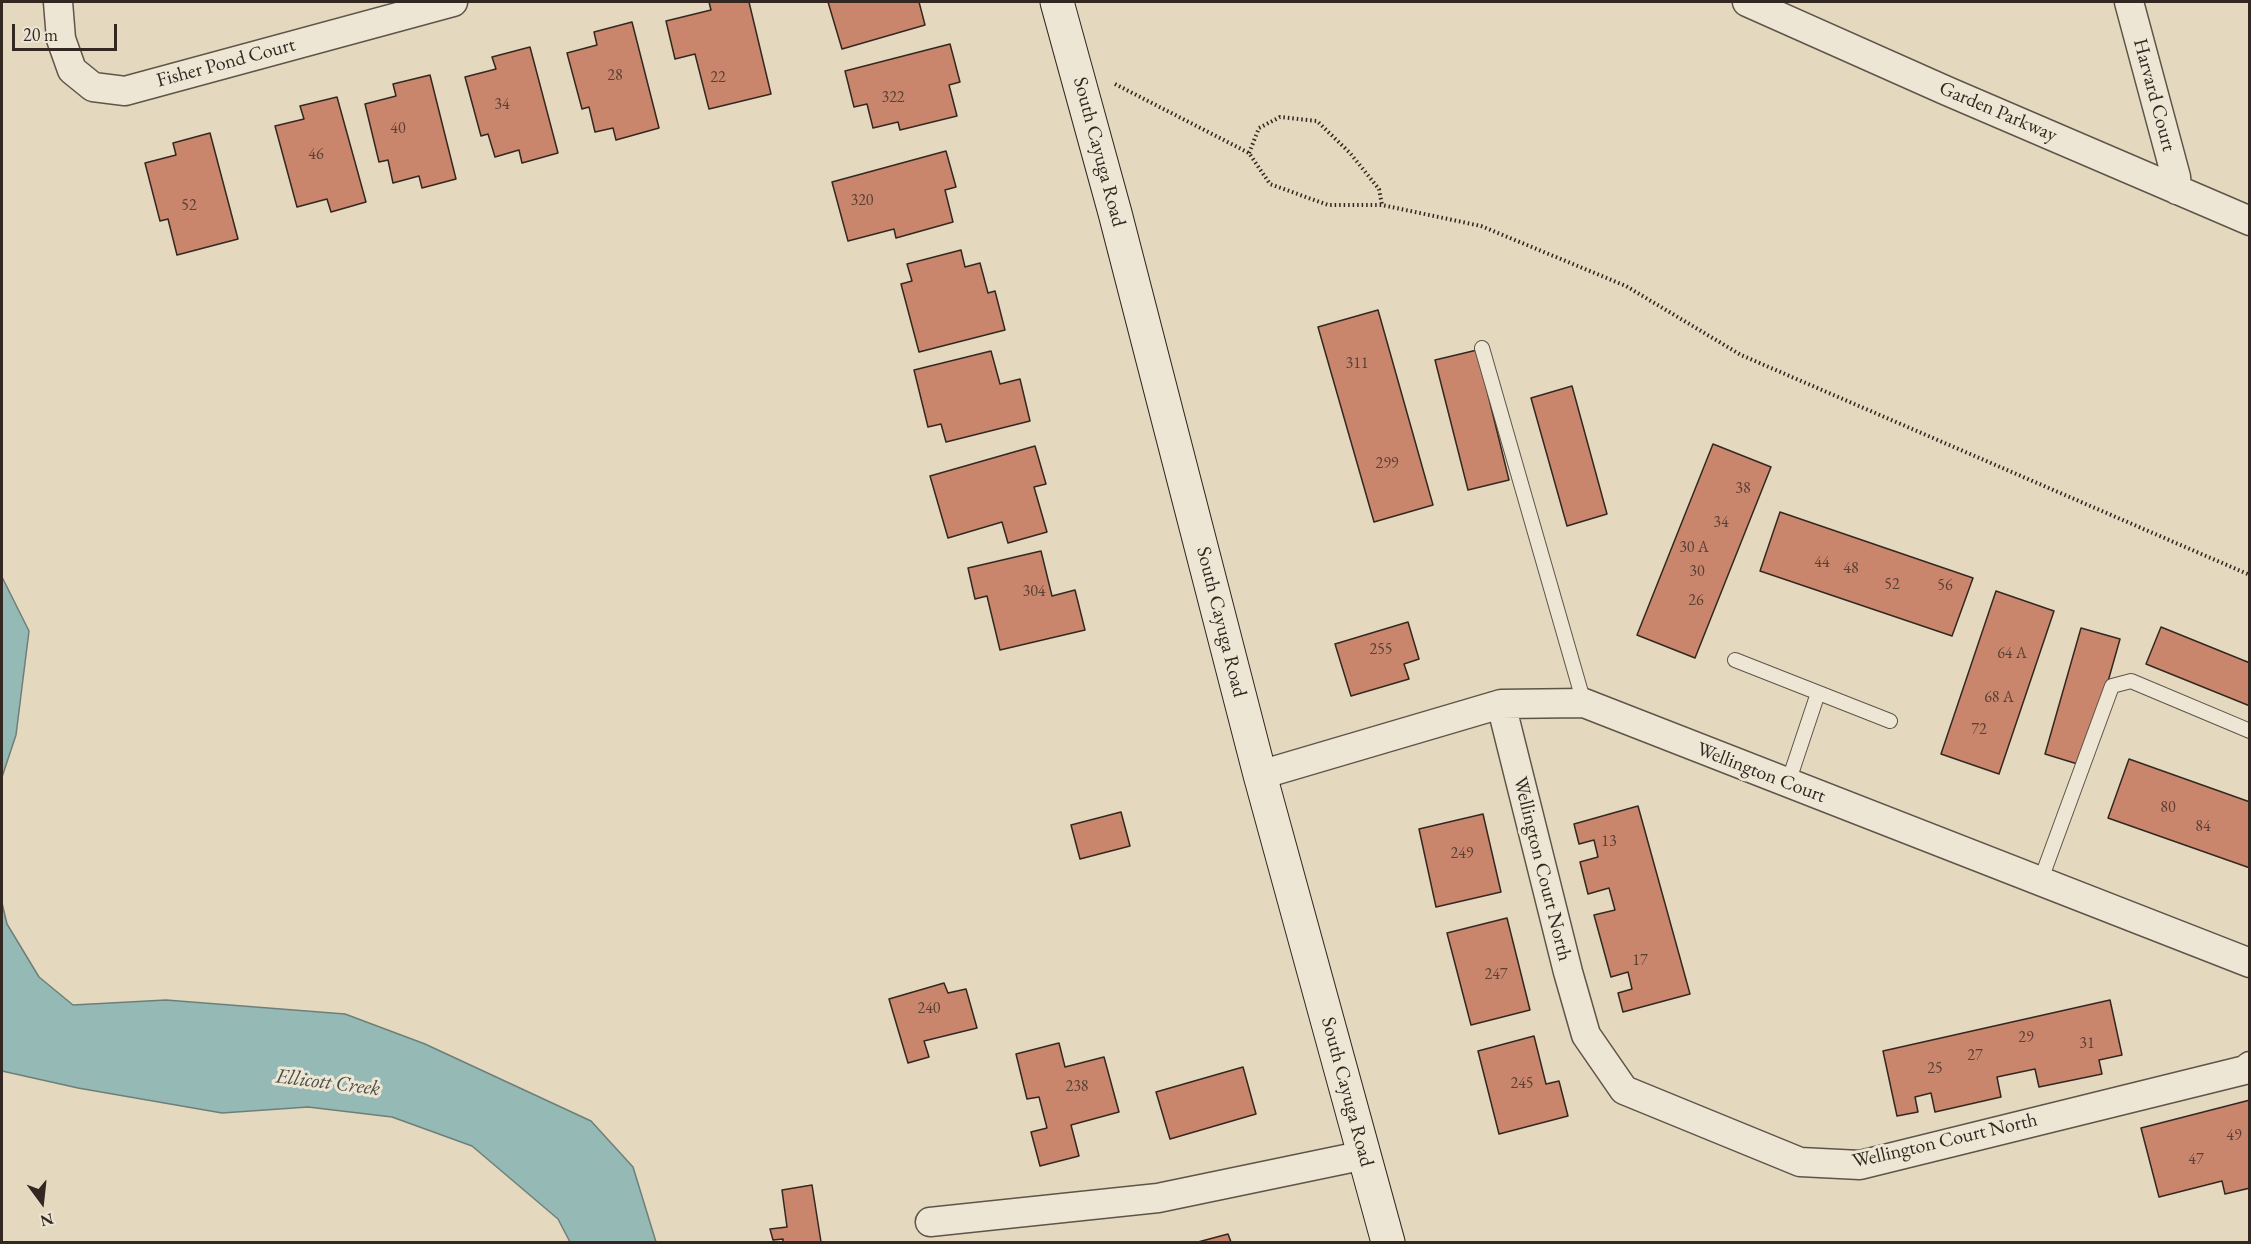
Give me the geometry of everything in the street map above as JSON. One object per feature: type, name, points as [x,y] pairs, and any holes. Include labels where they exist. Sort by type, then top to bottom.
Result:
[{"type":"street","name":"Fisher Pond Court","points":[[58,2],[61,39],[72,70],[93,87],[125,90],[453,2]]},
{"type":"street","name":"South Cayuga Road","points":[[1057,2],[1118,224],[1260,774],[1388,1242]]},
{"type":"street","name":"Garden Parkway","points":[[1747,2],[2250,221]]},
{"type":"street","name":"Harvard Court","points":[[2129,2],[2176,177],[2177,189]]},
{"type":"street","name":"Wellington Court","points":[[1260,774],[1501,704],[1584,703],[2250,963]]},
{"type":"street","name":"Wellington Court North","points":[[1501,704],[1586,1035],[1624,1090],[1800,1162],[1860,1165],[2245,1070],[2250,1066]]},
{"type":"street","points":[[930,1222],[1158,1198],[1365,1155]]},
{"type":"lane","points":[[1482,348],[1584,703]]},
{"type":"lane","points":[[1736,660],[1890,721]]},
{"type":"lane","points":[[2040,882],[2112,686],[2131,681],[2250,731]]},
{"type":"lane","points":[[1788,783],[1818,693]]},
{"type":"path","points":[[1074,63],[1249,153],[1270,184],[1328,205],[1382,205],[1481,226],[1626,286],[1741,355],[2250,575]]},
{"type":"path","points":[[1249,153],[1259,128],[1280,117],[1317,121],[1350,153],[1379,189],[1382,205]]},
{"type":"water","points":[[2,577],[29,631],[16,735],[2,777]]},
{"type":"water","name":"Ellicott Creek","points":[[2,903],[7,924],[39,977],[73,1005],[166,1000],[345,1014],[425,1044],[591,1121],[633,1167],[656,1242],[570,1242],[558,1219],[472,1146],[392,1117],[308,1107],[222,1113],[78,1088],[2,1071]]},
{"type":"building","points":[[709,2],[749,2],[771,94],[709,109],[695,54],[675,59],[666,21],[711,10]]},
{"type":"building","points":[[828,2],[919,2],[925,25],[842,49]]},
{"type":"building","points":[[632,22],[659,128],[616,140],[613,128],[595,132],[589,107],[582,109],[567,53],[597,45],[594,32]]},
{"type":"building","points":[[950,44],[960,82],[949,85],[957,116],[900,130],[898,122],[873,128],[867,104],[854,107],[845,71]]},
{"type":"building","points":[[530,47],[558,153],[522,163],[519,150],[495,157],[488,134],[481,136],[465,77],[496,69],[492,57]]},
{"type":"building","points":[[430,75],[456,179],[422,188],[419,176],[393,183],[388,160],[379,162],[365,104],[396,96],[393,84]]},
{"type":"building","points":[[337,97],[366,202],[331,212],[327,199],[297,207],[275,126],[304,119],[300,106]]},
{"type":"building","points":[[210,133],[238,239],[177,255],[168,219],[160,221],[145,163],[176,155],[173,143]]},
{"type":"building","points":[[946,151],[956,187],[945,190],[953,222],[896,238],[894,229],[848,241],[832,182]]},
{"type":"building","points":[[961,250],[965,267],[980,263],[988,293],[995,291],[1005,330],[919,352],[901,284],[912,281],[907,264]]},
{"type":"building","points":[[1378,310],[1433,505],[1374,522],[1318,327]]},
{"type":"building","points":[[1477,350],[1509,480],[1468,490],[1435,360]]},
{"type":"building","points":[[991,351],[1000,384],[1020,379],[1030,421],[946,442],[941,424],[928,427],[914,370]]},
{"type":"building","points":[[1572,386],[1607,514],[1567,526],[1531,398]]},
{"type":"building","points":[[1713,444],[1771,467],[1695,658],[1637,635]]},
{"type":"building","points":[[1035,446],[1046,484],[1034,487],[1047,532],[1008,543],[1002,522],[948,538],[930,476]]},
{"type":"building","points":[[1780,512],[1973,578],[1952,636],[1760,571]]},
{"type":"building","points":[[1041,551],[1052,596],[1075,590],[1085,630],[1000,650],[987,596],[975,599],[968,568]]},
{"type":"building","points":[[1996,591],[2054,611],[1999,774],[1941,754]]},
{"type":"building","points":[[1408,622],[1419,659],[1404,664],[1409,679],[1351,696],[1335,644]]},
{"type":"building","points":[[2161,627],[2250,663],[2250,706],[2146,664]]},
{"type":"building","points":[[2081,628],[2120,639],[2084,766],[2045,754]]},
{"type":"building","points":[[2129,759],[2250,802],[2250,868],[2108,818]]},
{"type":"building","points":[[1638,806],[1690,994],[1623,1012],[1618,993],[1632,989],[1628,972],[1611,977],[1594,915],[1615,910],[1609,888],[1588,894],[1580,862],[1598,857],[1594,840],[1579,844],[1574,824]]},
{"type":"building","points":[[1121,812],[1130,846],[1080,859],[1071,825]]},
{"type":"building","points":[[1483,814],[1501,892],[1436,907],[1419,829]]},
{"type":"building","points":[[1507,918],[1530,1010],[1471,1025],[1447,933]]},
{"type":"building","points":[[944,983],[948,993],[966,989],[977,1028],[924,1041],[929,1057],[908,1063],[889,999]]},
{"type":"building","points":[[2110,1000],[2122,1055],[2099,1060],[2102,1074],[2039,1087],[2035,1069],[1997,1077],[2001,1097],[1935,1112],[1931,1093],[1915,1097],[1918,1112],[1897,1116],[1883,1051]]},
{"type":"building","points":[[1534,1036],[1546,1084],[1559,1081],[1568,1116],[1499,1134],[1478,1051]]},
{"type":"building","points":[[1059,1043],[1065,1067],[1104,1057],[1119,1112],[1071,1125],[1079,1156],[1040,1166],[1031,1132],[1047,1128],[1039,1097],[1027,1099],[1016,1054]]},
{"type":"building","points":[[1243,1067],[1256,1114],[1170,1139],[1156,1092]]},
{"type":"building","points":[[2250,1100],[2250,1188],[2225,1194],[2222,1181],[2159,1197],[2141,1128]]},
{"type":"building","points":[[812,1185],[821,1242],[773,1240],[770,1229],[787,1227],[782,1190]]},
{"type":"building","points":[[1228,1234],[1231,1242],[1198,1242]]}]
